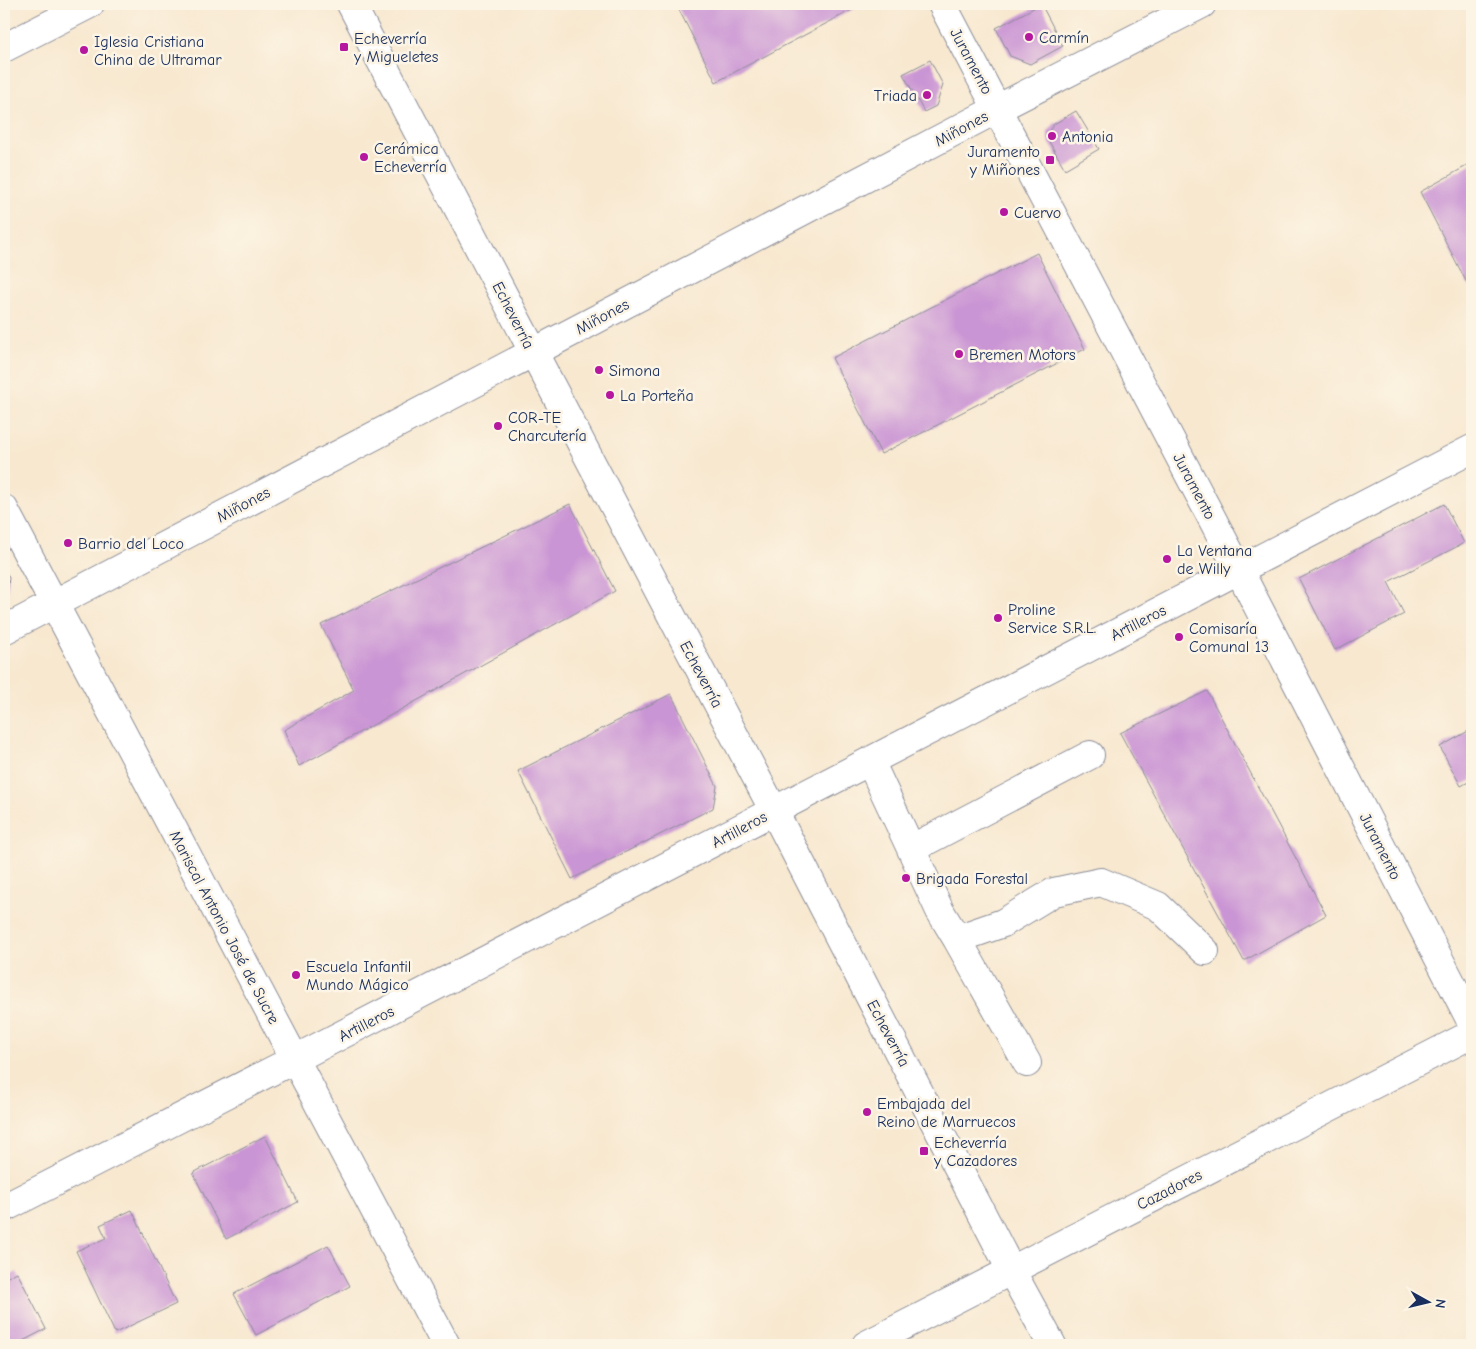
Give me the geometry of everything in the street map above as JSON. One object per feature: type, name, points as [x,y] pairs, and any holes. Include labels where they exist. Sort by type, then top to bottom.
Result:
[{"type":"street","points":[[4,48],[90,4]]},
{"type":"street","name":"Echeverría","points":[[351,4],[774,811],[1011,1270],[1052,1345]]},
{"type":"street","name":"Juramento","points":[[942,4],[1239,570],[1472,1024]]},
{"type":"street","name":"Miñones","points":[[4,630],[997,109],[1202,4]]},
{"type":"street","name":"Artilleros","points":[[4,1208],[1472,449]]},
{"type":"street","name":"Mariscal Antonio José de Sucre","points":[[4,509],[446,1345]]},
{"type":"street","points":[[911,849],[1090,754]]},
{"type":"street","points":[[870,761],[940,910],[1027,1063]]},
{"type":"street","points":[[957,939],[1003,923],[1054,892],[1101,882],[1158,906],[1205,951]]},
{"type":"street","name":"Cazadores","points":[[866,1345],[1472,1034]]},
{"type":"building","points":[[676,4],[863,4],[716,82]]},
{"type":"building","name":"Carmín","points":[[1041,4],[1063,46],[1030,64],[1010,56],[996,28]]},
{"type":"building","name":"Triada","points":[[930,60],[943,85],[936,106],[924,112],[903,74]]},
{"type":"building","points":[[1076,111],[1099,149],[1065,169],[1048,140],[1048,132],[1054,124]]},
{"type":"building","points":[[1472,163],[1472,282],[1468,285],[1420,192]]},
{"type":"building","name":"Bremen Motors","points":[[1037,253],[1085,349],[881,454],[832,358]]},
{"type":"building","points":[[570,504],[615,591],[299,766],[284,730],[354,690],[321,625]]},
{"type":"building","points":[[1444,504],[1464,543],[1388,582],[1404,614],[1335,650],[1299,579]]},
{"type":"building","points":[[4,568],[9,578],[7,593],[4,595]]},
{"type":"building","points":[[1207,691],[1326,915],[1244,961],[1120,733]]},
{"type":"building","points":[[671,694],[717,786],[713,808],[572,879],[518,771]]},
{"type":"building","points":[[1472,729],[1472,780],[1461,786],[1440,747]]},
{"type":"building","points":[[265,1136],[298,1202],[226,1239],[193,1173]]},
{"type":"building","points":[[132,1210],[176,1304],[115,1333],[76,1251],[106,1238],[100,1225]]},
{"type":"building","points":[[328,1245],[350,1286],[256,1335],[234,1294]]},
{"type":"building","points":[[17,1272],[46,1329],[15,1345],[4,1345],[4,1279]]},
{"type":"place","name":"Carmín","points":[[1029,37]]},
{"type":"place","name":"Echeverría y Migueletes","points":[[344,47]]},
{"type":"place","name":"Iglesia Cristiana China de Ultramar","points":[[84,50]]},
{"type":"place","name":"Triada","points":[[927,95]]},
{"type":"place","name":"Antonia","points":[[1052,136]]},
{"type":"place","name":"Cerámica Echeverría","points":[[364,157]]},
{"type":"place","name":"Juramento y Miñones","points":[[1050,160]]},
{"type":"place","name":"Cuervo","points":[[1004,212]]},
{"type":"place","name":"Bremen Motors","points":[[959,354]]},
{"type":"place","name":"Simona","points":[[599,370]]},
{"type":"place","name":"La Porteña","points":[[610,395]]},
{"type":"place","name":"COR-TE Charcutería","points":[[498,426]]},
{"type":"place","name":"Barrio del Loco","points":[[68,543]]},
{"type":"place","name":"La Ventana de Willy","points":[[1167,559]]},
{"type":"place","name":"Proline Service S.R.L.","points":[[998,618]]},
{"type":"place","name":"Comisaría Comunal 13","points":[[1179,637]]},
{"type":"place","name":"Brigada Forestal","points":[[906,878]]},
{"type":"place","name":"Escuela Infantil Mundo Mágico","points":[[296,975]]},
{"type":"place","name":"Embajada del Reino de Marruecos","points":[[867,1112]]},
{"type":"place","name":"Echeverría y Cazadores","points":[[924,1151]]}]
